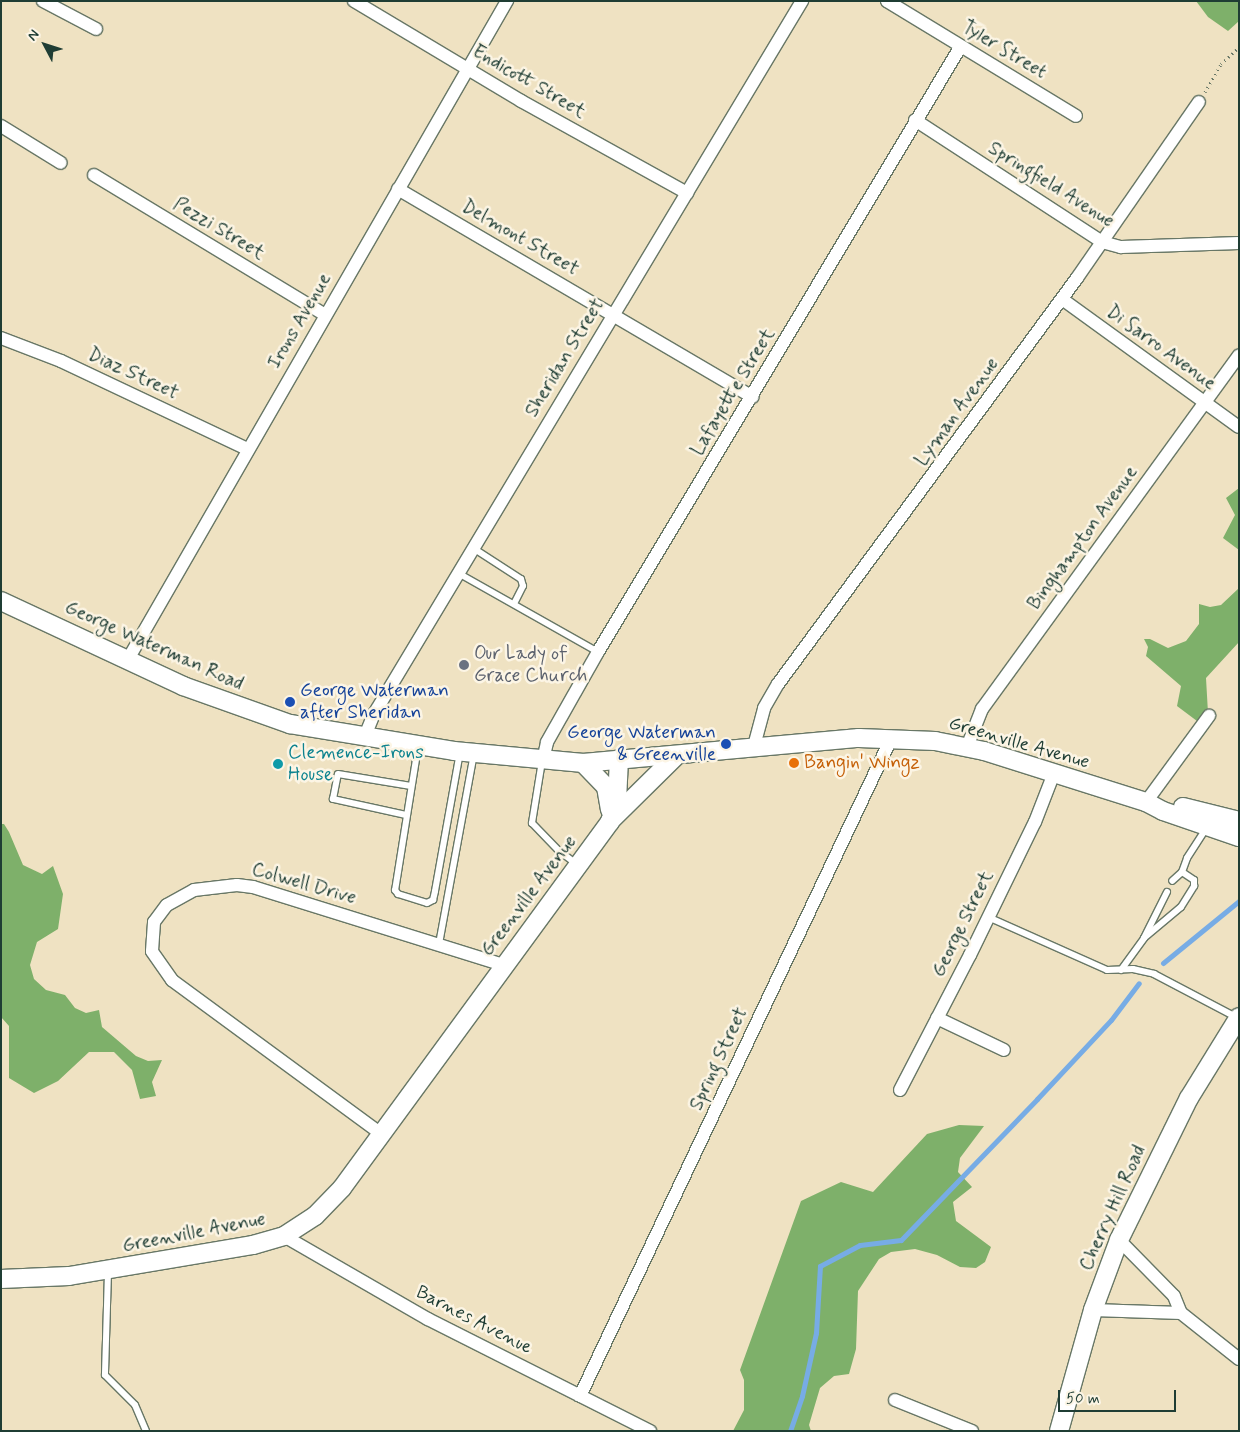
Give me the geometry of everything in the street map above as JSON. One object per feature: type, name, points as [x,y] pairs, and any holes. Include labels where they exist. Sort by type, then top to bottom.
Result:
[{"type":"main road","name":"George Waterman Road","points":[[1,601],[127,661],[251,712],[290,724],[418,746],[467,752],[583,763],[619,759]]},
{"type":"main road","name":"Greenville Avenue","points":[[1,1279],[108,1270],[253,1245],[284,1236],[315,1216],[342,1188],[610,822],[617,801],[619,759],[677,755],[754,746],[892,738],[967,746],[1209,821],[1239,837]]},
{"type":"main road","points":[[610,822],[677,755]]},
{"type":"main road","points":[[583,763],[606,787],[610,822]]},
{"type":"main road","name":"Greenville Avenue","points":[[1209,821],[1239,822]]},
{"type":"main road","name":"Cherry Hill Road","points":[[1059,1431],[1093,1310],[1118,1240],[1189,1098],[1231,1036],[1238,1017]]},
{"type":"street","points":[[43,1],[96,29]]},
{"type":"street","name":"Endicott Street","points":[[354,1],[467,68],[687,193]]},
{"type":"street","name":"Irons Avenue","points":[[127,661],[247,449],[507,1]]},
{"type":"street","name":"Sheridan Street","points":[[365,736],[374,714],[802,1]]},
{"type":"street","name":"Tyler Street","points":[[887,1],[1076,116]]},
{"type":"street","name":"Lafayette Street","points":[[543,760],[547,742],[598,652],[961,46]]},
{"type":"street","name":"Lyman Avenue","points":[[754,746],[764,708],[778,684],[1062,298],[1199,102]]},
{"type":"street","name":"Springfield Avenue","points":[[915,120],[1102,242],[1121,246],[1239,243]]},
{"type":"street","points":[[1,126],[61,163]]},
{"type":"street","name":"Pezzi Street","points":[[94,175],[325,315]]},
{"type":"street","name":"Delmont Street","points":[[398,189],[753,396]]},
{"type":"street","name":"Di Sarro Avenue","points":[[1062,298],[1239,426]]},
{"type":"street","name":"Diaz Street","points":[[1,338],[61,361],[247,449]]},
{"type":"street","name":"Binghampton Avenue","points":[[967,746],[982,709],[1239,355]]},
{"type":"street","points":[[1146,802],[1209,716]]},
{"type":"street","name":"Spring Street","points":[[580,1396],[892,738]]},
{"type":"street","name":"George Street","points":[[900,1090],[988,917],[1034,822],[1054,773]]},
{"type":"street","name":"Colwell Drive","points":[[380,1134],[172,980],[152,951],[154,922],[171,902],[194,890],[237,885],[254,887],[504,965]]},
{"type":"street","points":[[937,1018],[1004,1050]]},
{"type":"street","name":"Barnes Avenue","points":[[284,1236],[428,1319],[650,1431]]},
{"type":"street","points":[[1118,1240],[1174,1296],[1181,1313],[1239,1360]]},
{"type":"street","points":[[1093,1310],[1181,1313]]},
{"type":"street","points":[[895,1400],[972,1431]]},
{"type":"lane","points":[[473,548],[521,579],[523,586],[514,604]]},
{"type":"lane","points":[[458,573],[598,652]]},
{"type":"lane","points":[[418,746],[395,890],[398,894],[427,902],[433,900],[467,752]]},
{"type":"lane","points":[[439,944],[467,752]]},
{"type":"lane","points":[[543,760],[532,823],[578,865]]},
{"type":"lane","points":[[406,815],[333,799],[338,774],[411,786]]},
{"type":"lane","points":[[1172,881],[1182,872],[1187,858],[1209,821]]},
{"type":"lane","points":[[1144,938],[1181,907],[1194,886],[1194,880],[1182,872]]},
{"type":"lane","points":[[1120,970],[1144,938],[1167,892]]},
{"type":"lane","points":[[988,917],[1106,970],[1154,974],[1238,1017]]},
{"type":"lane","points":[[108,1270],[106,1374],[135,1405],[146,1431]]},
{"type":"path","points":[[1199,102],[1221,64],[1239,48]]},
{"type":"green space","points":[[1196,1],[1239,1],[1239,21],[1228,31],[1208,17]]},
{"type":"green space","points":[[1239,488],[1239,550],[1223,538],[1235,515],[1226,498]]},
{"type":"green space","points":[[1239,588],[1239,642],[1206,678],[1208,713],[1201,724],[1177,706],[1181,686],[1146,656],[1148,647],[1144,639],[1150,639],[1168,648],[1186,641],[1199,624],[1199,604],[1210,607],[1221,605]]},
{"type":"green space","points":[[1,824],[4,824],[9,832],[23,865],[42,874],[53,866],[63,894],[58,929],[37,942],[30,965],[34,979],[46,990],[65,995],[75,1008],[86,1013],[99,1010],[102,1027],[136,1056],[148,1061],[162,1060],[152,1082],[156,1096],[140,1099],[132,1070],[114,1052],[89,1052],[58,1081],[34,1093],[9,1078],[9,1026],[1,1017]]},
{"type":"green space","points":[[959,1125],[984,1126],[960,1158],[958,1172],[972,1187],[953,1202],[956,1221],[991,1247],[985,1262],[976,1268],[960,1267],[937,1255],[915,1249],[891,1252],[879,1259],[858,1291],[856,1349],[849,1374],[834,1376],[820,1388],[809,1425],[811,1431],[733,1431],[744,1410],[744,1380],[740,1370],[801,1201],[841,1182],[873,1192],[927,1134]]},
{"type":"waterway","points":[[1163,963],[1239,901]]},
{"type":"waterway","points":[[790,1431],[802,1396],[816,1333],[820,1266],[860,1245],[901,1240],[1111,1020],[1139,983]]},
{"type":"place","name":"Our Lady of Grace Church","points":[[464,665]]},
{"type":"place","name":"George Waterman after Sheridan","points":[[290,702]]},
{"type":"place","name":"George Waterman & Greenville","points":[[726,744]]},
{"type":"place","name":"Bangin' Wingz","points":[[794,763]]},
{"type":"place","name":"Clemence-Irons House","points":[[278,764]]}]
